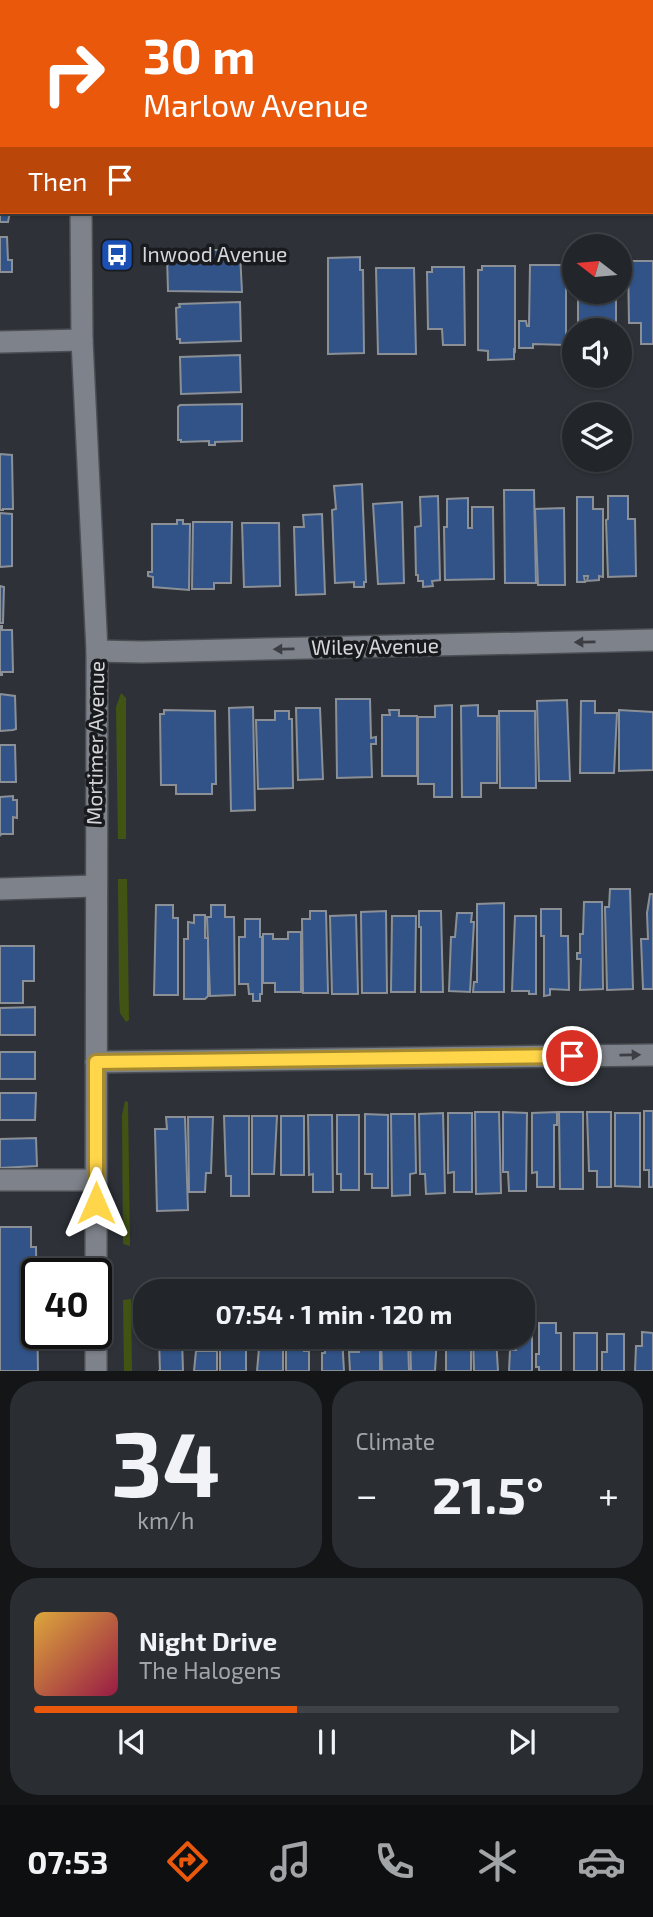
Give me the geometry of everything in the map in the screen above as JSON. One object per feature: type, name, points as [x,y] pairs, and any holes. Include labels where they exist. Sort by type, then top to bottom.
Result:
[{"type":"street","name":"Mortimer Avenue","points":[[81,214],[82,340],[97,651],[96,1258]]},
{"type":"street","points":[[0,341],[82,340]]},
{"type":"street","name":"Wiley Avenue","points":[[97,651],[653,640]]},
{"type":"street","points":[[0,889],[95,886]]},
{"type":"street","points":[[96,1062],[653,1055]]},
{"type":"street","points":[[0,1180],[96,1180]]},
{"type":"street","points":[[96,1349],[96,1371]]},
{"type":"green space","points":[[121,693],[126,698],[126,839],[118,839],[116,707]]},
{"type":"green space","points":[[118,879],[127,879],[129,1020],[126,1022],[120,1013],[119,997]]},
{"type":"green space","points":[[125,1101],[128,1102],[130,1246],[123,1244],[122,1115]]},
{"type":"green space","points":[[131,1299],[132,1371],[124,1371],[123,1300]]},
{"type":"building","points":[[0,214],[10,214],[8,222],[0,222]]},
{"type":"building","points":[[0,237],[7,237],[8,260],[12,260],[12,272],[0,272]]},
{"type":"building","points":[[211,250],[219,250],[219,254],[240,253],[242,292],[168,291],[167,256],[211,253]]},
{"type":"building","points":[[360,257],[360,270],[363,270],[364,353],[328,354],[328,258]]},
{"type":"building","points":[[632,261],[653,261],[653,344],[641,344],[641,323],[632,323],[632,318],[629,318],[629,304],[632,304]]},
{"type":"building","points":[[530,265],[562,265],[562,304],[566,304],[566,318],[562,318],[562,345],[533,344],[533,348],[519,348],[519,321],[526,321],[529,326]]},
{"type":"building","points":[[482,266],[515,266],[514,359],[488,360],[488,351],[478,350],[478,270],[482,270]]},
{"type":"building","points":[[432,267],[464,267],[465,345],[443,345],[442,329],[428,329],[427,272],[432,272]]},
{"type":"building","points":[[376,268],[414,268],[416,354],[378,354]]},
{"type":"building","points":[[240,302],[241,341],[180,343],[180,339],[177,339],[176,308],[180,307],[179,304]]},
{"type":"building","points":[[578,304],[616,304],[616,318],[578,318]]},
{"type":"building","points":[[240,355],[241,392],[181,394],[180,357]]},
{"type":"building","points":[[242,404],[242,441],[215,442],[215,445],[209,445],[209,441],[178,440],[180,405]]},
{"type":"building","points":[[0,454],[12,455],[13,509],[0,510]]},
{"type":"building","points":[[362,484],[366,582],[364,587],[354,587],[354,582],[335,583],[332,510],[336,509],[334,486]]},
{"type":"building","points":[[504,490],[534,490],[536,583],[505,583]]},
{"type":"building","points":[[438,496],[440,580],[432,581],[433,586],[423,587],[423,581],[418,581],[416,575],[415,527],[421,526],[420,497]]},
{"type":"building","points":[[608,496],[628,496],[628,519],[635,519],[636,576],[608,577]]},
{"type":"building","points":[[577,497],[593,497],[593,509],[603,509],[603,577],[599,576],[599,580],[587,581],[588,576],[584,576],[585,582],[577,582]]},
{"type":"building","points":[[468,498],[468,528],[472,528],[472,507],[493,507],[494,579],[445,580],[444,527],[447,527],[447,499]]},
{"type":"building","points":[[402,502],[404,583],[378,584],[373,504]]},
{"type":"building","points":[[564,508],[565,585],[538,585],[535,509]]},
{"type":"building","points":[[0,513],[12,514],[12,566],[0,567]]},
{"type":"building","points":[[322,514],[325,594],[296,595],[294,527],[304,527],[303,515]]},
{"type":"building","points":[[177,520],[190,524],[189,590],[153,587],[153,577],[148,576],[148,572],[152,572],[152,524],[177,524]]},
{"type":"building","points":[[193,522],[232,522],[231,583],[214,583],[214,589],[192,589]]},
{"type":"building","points":[[242,523],[279,523],[280,586],[244,587]]},
{"type":"building","points":[[0,586],[4,587],[3,623],[0,623]]},
{"type":"building","points":[[0,626],[2,630],[12,630],[13,672],[2,672],[2,675],[0,675]]},
{"type":"building","points":[[0,694],[15,696],[16,729],[0,731]]},
{"type":"building","points":[[336,699],[370,699],[371,738],[376,737],[376,744],[371,744],[372,777],[337,778]]},
{"type":"building","points":[[567,700],[570,781],[539,781],[537,701]]},
{"type":"building","points":[[581,701],[595,701],[595,713],[617,713],[614,773],[580,773]]},
{"type":"building","points":[[452,705],[452,797],[434,797],[434,784],[418,784],[418,717],[435,717],[435,706]]},
{"type":"building","points":[[478,705],[478,716],[497,716],[497,783],[481,783],[481,797],[462,797],[461,706]]},
{"type":"building","points":[[253,707],[255,810],[231,811],[229,708]]},
{"type":"building","points":[[296,708],[320,708],[323,779],[298,780]]},
{"type":"building","points":[[164,710],[215,711],[216,784],[212,784],[212,794],[176,794],[176,785],[161,785],[160,714],[164,714]]},
{"type":"building","points":[[389,710],[399,710],[399,716],[417,716],[417,776],[382,776],[382,715],[390,715]]},
{"type":"building","points":[[619,710],[653,712],[653,770],[619,771]]},
{"type":"building","points":[[275,711],[289,711],[289,719],[292,719],[293,788],[258,789],[256,720],[275,720]]},
{"type":"building","points":[[499,711],[535,711],[536,788],[500,788]]},
{"type":"building","points":[[0,745],[15,745],[16,782],[0,782]]},
{"type":"building","points":[[13,796],[13,800],[17,800],[17,818],[13,817],[13,834],[0,836],[0,797]]},
{"type":"building","points":[[610,889],[630,889],[633,989],[607,990],[605,907],[609,907]]},
{"type":"building","points":[[650,894],[653,894],[653,989],[643,989],[641,939],[648,939],[647,913]]},
{"type":"building","points":[[584,902],[602,902],[603,989],[580,990],[581,959],[577,959],[577,953],[580,953],[580,934],[583,934]]},
{"type":"building","points":[[504,903],[504,992],[473,992],[474,982],[477,982],[477,904]]},
{"type":"building","points":[[156,905],[173,905],[173,918],[178,918],[178,995],[154,995]]},
{"type":"building","points":[[211,905],[225,905],[225,917],[234,917],[235,995],[210,996],[207,917],[211,917]]},
{"type":"building","points":[[541,909],[561,909],[561,936],[568,936],[569,990],[550,989],[550,995],[544,996],[544,936],[541,936]]},
{"type":"building","points":[[310,911],[326,911],[328,993],[303,993],[302,919],[310,919]]},
{"type":"building","points":[[386,911],[387,993],[362,993],[361,912]]},
{"type":"building","points":[[419,911],[441,911],[443,992],[421,992]]},
{"type":"building","points":[[457,913],[472,913],[471,922],[474,922],[470,992],[449,991],[451,937],[455,937]]},
{"type":"building","points":[[194,915],[205,915],[205,938],[208,938],[208,996],[205,999],[184,999],[184,939],[188,939],[188,922],[194,923]]},
{"type":"building","points":[[356,915],[358,994],[332,994],[330,916]]},
{"type":"building","points":[[392,916],[416,916],[415,992],[391,992]]},
{"type":"building","points":[[515,916],[536,916],[536,994],[529,994],[529,991],[512,991]]},
{"type":"building","points":[[245,919],[260,919],[260,1001],[253,1001],[248,984],[239,984],[239,937],[245,937]]},
{"type":"building","points":[[288,932],[301,932],[301,992],[275,992],[275,983],[263,983],[263,934],[273,934],[273,939],[288,939]]},
{"type":"building","points":[[0,946],[34,946],[34,981],[23,981],[23,1003],[0,1003]]},
{"type":"building","points":[[35,1007],[35,1035],[0,1035],[0,1008]]},
{"type":"building","points":[[0,1052],[35,1052],[35,1079],[0,1079]]},
{"type":"building","points":[[0,1093],[36,1093],[35,1120],[0,1120]]},
{"type":"building","points":[[644,1111],[653,1111],[653,1187],[649,1187],[649,1170],[644,1170]]},
{"type":"building","points":[[475,1112],[499,1112],[501,1193],[476,1194]]},
{"type":"building","points":[[503,1112],[527,1113],[526,1191],[509,1191],[508,1172],[503,1172]]},
{"type":"building","points":[[557,1112],[557,1125],[554,1125],[554,1187],[537,1187],[537,1172],[532,1173],[532,1113]]},
{"type":"building","points":[[559,1112],[583,1112],[583,1189],[560,1189]]},
{"type":"building","points":[[587,1112],[611,1112],[611,1187],[597,1187],[597,1171],[589,1171]]},
{"type":"building","points":[[443,1113],[445,1193],[426,1194],[425,1174],[420,1174],[419,1114]]},
{"type":"building","points":[[448,1113],[472,1113],[472,1192],[454,1192],[454,1172],[448,1173]]},
{"type":"building","points":[[615,1113],[640,1113],[640,1187],[615,1186]]},
{"type":"building","points":[[365,1114],[388,1115],[388,1188],[372,1188],[372,1174],[365,1174]]},
{"type":"building","points":[[391,1114],[415,1114],[416,1173],[410,1174],[410,1195],[392,1196]]},
{"type":"building","points":[[308,1115],[332,1115],[333,1192],[313,1192],[313,1174],[309,1175]]},
{"type":"building","points":[[337,1115],[359,1115],[359,1190],[341,1190],[341,1174],[337,1174]]},
{"type":"building","points":[[224,1116],[249,1116],[249,1196],[231,1196],[231,1176],[226,1176]]},
{"type":"building","points":[[252,1116],[277,1116],[274,1174],[252,1174]]},
{"type":"building","points":[[281,1116],[304,1116],[304,1175],[281,1175]]},
{"type":"building","points":[[166,1117],[185,1117],[188,1210],[157,1211],[155,1129],[167,1129]]},
{"type":"building","points":[[188,1117],[213,1117],[211,1173],[206,1173],[205,1192],[189,1192]]},
{"type":"building","points":[[36,1138],[37,1166],[0,1168],[0,1139]]},
{"type":"building","points":[[0,1227],[31,1227],[31,1247],[36,1247],[36,1258],[21,1258],[21,1349],[38,1349],[38,1371],[0,1371]]},
{"type":"building","points":[[539,1323],[556,1323],[556,1333],[561,1333],[561,1371],[539,1371],[539,1367],[536,1367],[536,1354],[539,1354]]},
{"type":"building","points":[[642,1332],[653,1333],[653,1371],[635,1371],[636,1346],[642,1346]]},
{"type":"building","points":[[574,1333],[597,1333],[597,1371],[574,1371]]},
{"type":"building","points":[[607,1334],[624,1334],[624,1371],[602,1371],[602,1352],[607,1352]]},
{"type":"building","points":[[159,1349],[182,1349],[183,1371],[160,1371]]},
{"type":"building","points":[[220,1349],[246,1349],[246,1371],[220,1371]]},
{"type":"building","points":[[259,1349],[283,1349],[283,1371],[257,1371]]},
{"type":"building","points":[[286,1349],[309,1351],[309,1371],[286,1371]]},
{"type":"building","points":[[325,1349],[343,1349],[344,1371],[322,1371],[322,1353],[325,1353]]},
{"type":"building","points":[[359,1349],[380,1349],[380,1371],[350,1371],[349,1352],[359,1352]]},
{"type":"building","points":[[381,1349],[408,1349],[409,1371],[382,1371]]},
{"type":"building","points":[[410,1349],[436,1349],[435,1371],[411,1371]]},
{"type":"building","points":[[446,1349],[471,1349],[471,1371],[446,1371]]},
{"type":"building","points":[[473,1349],[497,1349],[498,1371],[474,1371]]},
{"type":"building","points":[[532,1349],[532,1371],[509,1371],[510,1350]]},
{"type":"building","points":[[196,1351],[217,1351],[217,1371],[194,1371]]},
{"type":"place","name":"Inwood Avenue","points":[[117,255]]},
{"type":"route","points":[[96,1203],[96,1062],[572,1056]]}]
